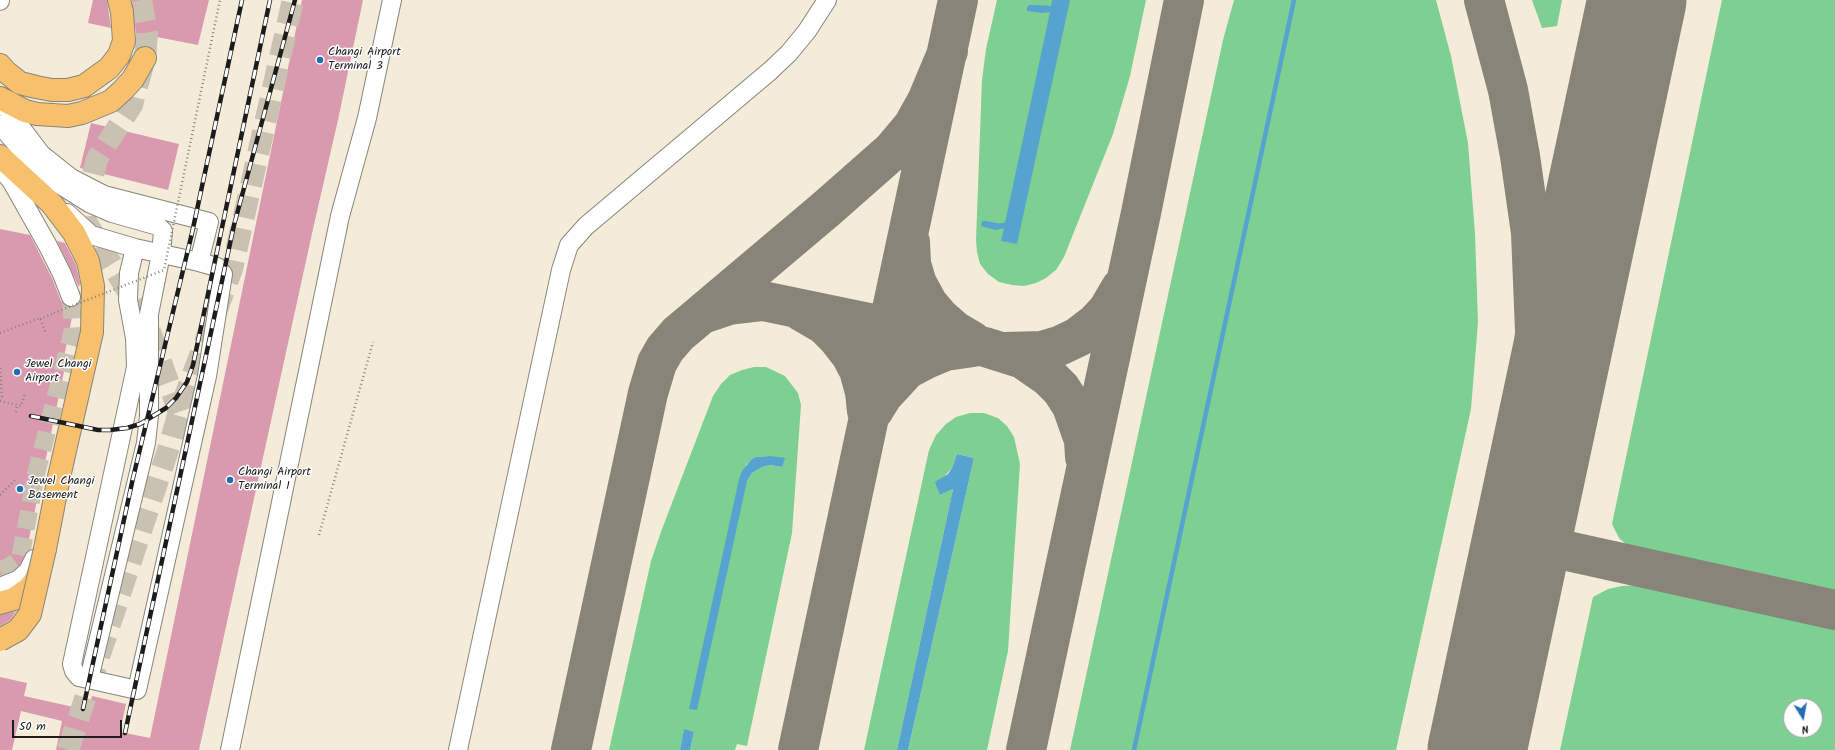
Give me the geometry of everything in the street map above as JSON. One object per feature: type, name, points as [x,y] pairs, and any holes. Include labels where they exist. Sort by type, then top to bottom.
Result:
[{"type":"main road","points":[[0,65],[20,83],[52,90],[68,90],[84,86],[109,68],[119,55],[124,41],[122,12],[119,0]]},
{"type":"main road","points":[[0,99],[24,111],[37,114],[68,116],[82,113],[111,101],[133,79],[146,58]]},
{"type":"main road","points":[[0,156],[52,204],[74,233],[88,261],[93,286],[92,332],[30,614],[18,630],[0,640]]},
{"type":"main road","points":[[0,603],[14,599],[28,589],[35,581],[43,558]]},
{"type":"lane","points":[[230,750],[340,216],[367,118],[392,0]]},
{"type":"lane","points":[[458,750],[559,278],[569,245],[586,226],[770,71],[789,53],[807,31],[827,0]]},
{"type":"lane","points":[[0,99],[41,154],[71,178],[104,195],[209,222],[200,262]]},
{"type":"lane","points":[[0,125],[26,155],[59,184],[89,203],[112,212],[158,226],[162,230],[163,238],[161,254],[149,314],[149,416],[146,443],[89,679]]},
{"type":"lane","points":[[0,167],[12,182],[48,246],[62,274],[70,297]]},
{"type":"lane","points":[[52,204],[58,204],[91,235],[135,248],[217,267],[223,274],[207,376],[137,690],[79,677],[74,671],[72,664],[136,367],[135,338],[128,300],[129,273],[135,248]]},
{"type":"lane","points":[[0,586],[18,580],[28,571],[34,559],[47,562],[32,627],[12,644],[0,650]]},
{"type":"path","points":[[0,333],[164,270],[220,0]]},
{"type":"path","points":[[0,333],[40,318],[46,334]]},
{"type":"path","points":[[319,535],[373,342]]},
{"type":"path","points":[[0,368],[2,396],[0,402],[21,406],[25,394]]},
{"type":"path","points":[[16,412],[17,405]]},
{"type":"path","points":[[0,496],[17,478]]},
{"type":"green space","points":[[997,0],[1146,0],[1130,76],[1113,134],[1064,257],[1056,270],[1046,278],[1036,283],[1024,286],[999,282],[988,274],[980,264],[977,252],[976,240],[982,80],[986,49]]},
{"type":"green space","points":[[1234,0],[1436,0],[1451,56],[1468,143],[1475,234],[1478,322],[1471,409],[1396,750],[1070,750],[1223,40]]},
{"type":"green space","points":[[1532,0],[1562,0],[1557,26],[1542,28]]},
{"type":"green space","points":[[1722,0],[1835,0],[1835,594],[1641,552],[1629,547],[1619,538],[1612,524]]},
{"type":"green space","points":[[754,367],[766,367],[785,376],[798,393],[801,405],[792,533],[747,746],[737,744],[735,750],[690,750],[694,732],[684,730],[680,750],[609,750],[651,561],[662,529],[713,396],[721,384],[730,375]],"holes":[[[770,456],[782,467],[770,465],[762,467],[752,473],[747,481],[746,465],[756,457]]]},
{"type":"green space","points":[[970,413],[984,413],[998,418],[1007,426],[1014,437],[1020,464],[1008,651],[987,750],[908,750],[974,458],[957,454],[952,468],[942,479],[940,495],[953,489],[897,750],[864,750],[929,450],[936,435],[946,424],[956,417]]},
{"type":"green space","points":[[1642,585],[1835,629],[1835,750],[1560,750],[1593,597],[1608,589],[1622,586]]},
{"type":"water","points":[[1052,0],[1070,0],[1017,244],[1001,241],[1004,228],[996,230],[981,226],[982,223],[997,226],[1005,223],[1050,12],[1042,13],[1027,11],[1027,7],[1046,9],[1051,7]]},
{"type":"water","points":[[957,454],[974,458],[908,750],[897,750],[953,489],[940,495],[935,482],[948,474]]},
{"type":"water","points":[[770,456],[785,458],[782,467],[770,465],[762,467],[752,473],[747,481],[697,710],[689,709],[739,479],[742,471],[751,460],[756,457]]},
{"type":"water","points":[[684,729],[694,732],[690,750],[680,750]]},
{"type":"building","points":[[93,0],[107,0],[111,28],[88,23]]},
{"type":"building","points":[[132,0],[209,0],[198,45],[136,33]]},
{"type":"building","name":"Changi Airport Terminal 1","points":[[302,0],[363,0],[338,120],[199,750],[56,750],[62,721],[21,711],[12,750],[0,750],[0,677],[27,683],[24,696],[78,708],[89,710],[92,696],[126,704],[120,732],[150,738]]},
{"type":"building","points":[[91,123],[179,144],[168,190],[80,168]]},
{"type":"building","name":"Jewel Changi Basement","points":[[0,229],[30,235],[52,278],[61,301],[65,305],[74,307],[63,362],[66,362],[26,553],[20,565],[12,571],[0,576]]},
{"type":"building","points":[[57,241],[65,243],[76,265],[80,283],[79,287]]},
{"type":"building","points":[[16,611],[10,620],[0,626],[0,615]]},
{"type":"waterway","points":[[1134,750],[1294,0]]},
{"type":"waterway","points":[[1030,7],[1050,8]]},
{"type":"waterway","points":[[984,223],[999,226],[1004,225]]},
{"type":"taxiway","points":[[798,750],[958,0]]},
{"type":"taxiway","points":[[1026,750],[1141,213],[1184,0]]},
{"type":"taxiway","points":[[1484,0],[1508,90],[1520,156],[1531,233],[1535,331],[1527,517]]},
{"type":"taxiway","points":[[571,750],[648,393],[657,363],[665,349],[678,334],[825,210],[892,151],[913,126],[927,101],[948,51]]},
{"type":"taxiway","points":[[910,242],[911,264],[917,284],[928,304],[939,317],[955,331],[972,341]]},
{"type":"taxiway","points":[[1005,352],[1042,351],[1059,346],[1078,337],[1095,324],[1108,310],[1121,288]]},
{"type":"taxiway","points":[[705,313],[729,305],[763,301],[985,347],[1023,359],[1049,377],[1061,389],[1072,406],[1084,440],[1085,457]]},
{"type":"taxiway","points":[[801,311],[825,325],[837,337],[851,355],[859,370],[865,392],[867,411]]},
{"type":"taxiway","points":[[873,411],[883,395],[907,369],[945,351],[973,347]]},
{"type":"taxiway","points":[[1522,541],[1835,610]]},
{"type":"runway","points":[[1477,750],[1637,0]]},
{"type":"tunnel","points":[[141,0],[147,34],[145,58],[132,105],[97,159],[84,211],[85,220],[147,323],[179,412]]},
{"type":"tunnel","points":[[68,750],[168,450],[179,412],[232,269],[293,0]]},
{"type":"tunnel","points":[[0,571],[20,559],[36,474],[73,330],[71,297]]},
{"type":"railway","points":[[83,709],[133,478],[192,233],[242,0]]},
{"type":"railway","points":[[31,416],[98,430],[127,428],[140,424],[166,408],[176,398],[187,382],[193,365],[270,0]]},
{"type":"railway","points":[[125,733],[234,225],[295,0]]},
{"type":"place","name":"Changi Airport Terminal 3","points":[[320,60]]},
{"type":"place","name":"Jewel Changi Airport","points":[[17,372]]},
{"type":"place","name":"Changi Airport Terminal 1","points":[[230,480]]},
{"type":"place","name":"Jewel Changi Basement","points":[[20,489]]}]
